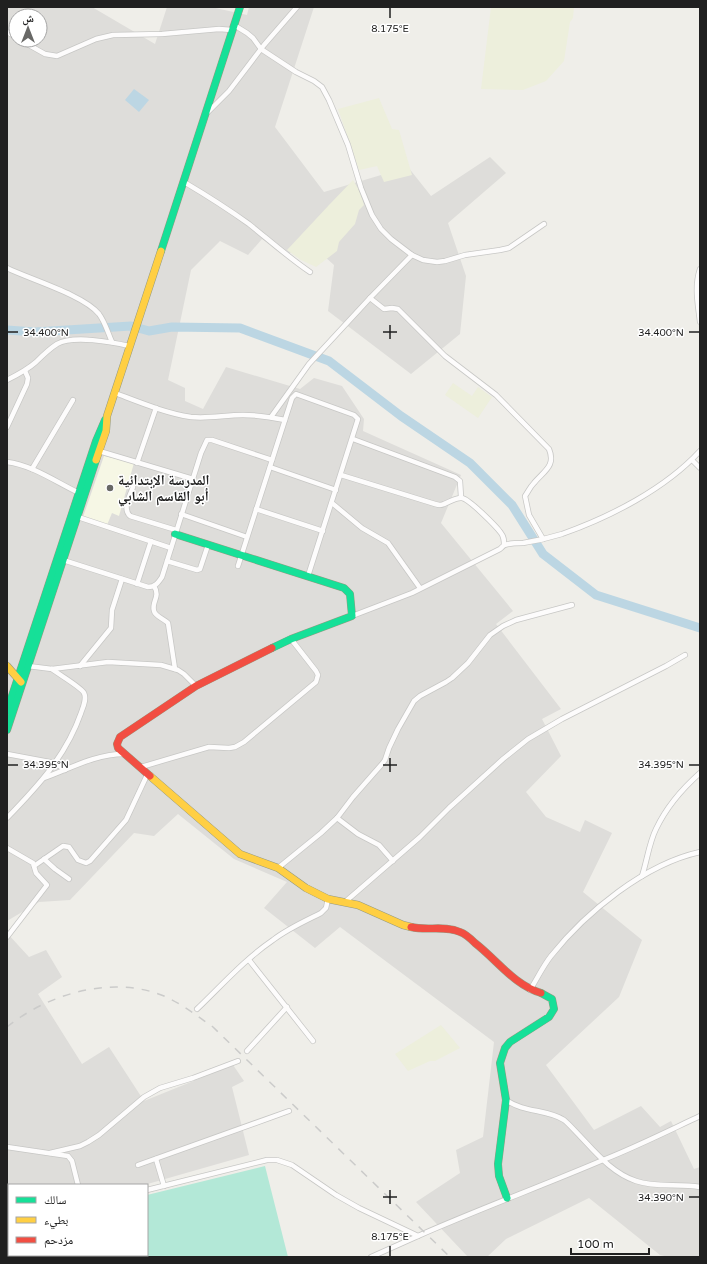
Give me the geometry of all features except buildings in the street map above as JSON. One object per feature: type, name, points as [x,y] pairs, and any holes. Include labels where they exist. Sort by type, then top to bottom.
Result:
[{"type":"street","points":[[26,668],[79,493],[100,429],[107,416],[240,7]]},
{"type":"street","points":[[205,114],[229,91],[261,49],[297,7]]},
{"type":"street","points":[[34,48],[45,54],[57,56],[96,39],[113,35],[162,34],[233,28],[247,33],[253,38],[261,49],[296,72],[314,81],[325,92],[348,145],[361,188],[372,215],[390,239],[412,255],[423,260],[437,262],[465,255],[509,248],[544,224]]},
{"type":"street","points":[[184,182],[221,204],[290,259],[310,272]]},
{"type":"street","points":[[271,417],[309,364],[412,255]]},
{"type":"street","points":[[7,268],[75,298],[90,307],[98,314],[112,342]]},
{"type":"street","points":[[700,269],[696,279],[696,293],[700,322]]},
{"type":"street","points":[[370,298],[384,309],[398,310],[445,356],[496,395],[549,449],[552,457],[549,467],[533,484],[525,496],[529,515],[543,539]]},
{"type":"street","points":[[7,380],[25,371],[58,343],[97,340],[129,346]]},
{"type":"street","points":[[7,427],[27,384],[28,378],[25,371]]},
{"type":"street","points":[[114,393],[156,408],[189,417],[202,418],[243,415],[271,417],[285,420]]},
{"type":"street","points":[[238,566],[293,396],[298,394],[357,417],[358,421],[308,576]]},
{"type":"street","points":[[32,469],[73,400]]},
{"type":"street","points":[[137,463],[156,408]]},
{"type":"street","points":[[7,711],[26,668],[78,516],[106,431],[107,416]]},
{"type":"street","points":[[353,439],[455,477],[460,481],[461,497]]},
{"type":"street","points":[[63,560],[137,584],[148,587],[154,586],[162,577],[181,514],[206,442],[209,440],[272,460]]},
{"type":"street","points":[[99,451],[193,479]]},
{"type":"street","points":[[508,1198],[499,1176],[498,1164],[506,1100],[500,1074],[500,1063],[505,1048],[522,1033],[549,1017],[554,1009],[552,999],[522,985],[481,947],[462,932],[452,929],[420,929],[404,925],[358,905],[328,899],[306,888],[278,868],[240,854],[172,796],[142,767],[124,754],[118,748],[117,744],[120,737],[196,686],[291,639],[412,593],[500,549],[504,545],[543,539],[561,534],[598,520],[625,507],[662,483],[692,460],[700,451]]},
{"type":"street","points":[[692,460],[700,468]]},
{"type":"street","points":[[7,462],[16,463],[32,469],[79,493]]},
{"type":"street","points":[[270,467],[336,490]]},
{"type":"street","points":[[341,475],[435,504],[443,505],[461,497],[475,507],[502,534],[504,545]]},
{"type":"street","points":[[133,487],[126,508],[127,513],[130,516],[241,556],[338,585],[347,590],[350,599],[352,616]]},
{"type":"street","points":[[332,503],[362,528],[388,543],[420,588]]},
{"type":"street","points":[[256,509],[323,531]]},
{"type":"street","points":[[181,514],[247,537]]},
{"type":"street","points":[[78,516],[171,548]]},
{"type":"street","points":[[137,584],[151,541]]},
{"type":"street","points":[[167,561],[197,570],[200,569],[208,545]]},
{"type":"street","points":[[80,666],[111,628],[112,610],[122,579]]},
{"type":"street","points":[[154,586],[157,592],[154,610],[155,613],[168,623],[175,668]]},
{"type":"street","points":[[278,868],[321,834],[337,818],[385,760],[398,729],[414,701],[420,696],[446,682],[468,663],[490,636],[503,626],[530,616],[572,605]]},
{"type":"street","points":[[142,767],[209,747],[235,747],[244,742],[316,682],[318,675],[316,670],[291,639]]},
{"type":"street","points":[[345,902],[420,837],[449,808],[503,759],[528,739],[562,719],[666,666],[685,654]]},
{"type":"street","points":[[7,666],[52,669],[108,662],[130,662],[161,665],[175,668],[184,674],[196,686]]},
{"type":"street","points":[[7,666],[20,681]]},
{"type":"street","points":[[7,818],[44,778],[55,763],[70,741],[80,716],[85,698],[83,691],[52,669]]},
{"type":"street","points":[[7,730],[20,681]]},
{"type":"street","points":[[7,754],[55,763],[65,770]]},
{"type":"street","points":[[44,778],[94,759],[114,754],[124,754]]},
{"type":"street","points":[[34,866],[58,849],[66,846],[72,850],[78,860],[86,863],[90,861],[126,820],[148,773]]},
{"type":"street","points":[[642,876],[656,830],[664,814],[680,793],[700,773]]},
{"type":"street","points":[[337,818],[358,834],[379,845],[393,861]]},
{"type":"street","points":[[7,848],[30,860],[38,875],[47,883],[47,887],[7,937]]},
{"type":"street","points":[[530,990],[550,957],[571,933],[608,900],[642,876],[660,866],[700,852]]},
{"type":"street","points":[[44,859],[69,879]]},
{"type":"street","points":[[197,1009],[248,960],[274,938],[321,913],[326,908],[328,899]]},
{"type":"street","points":[[248,960],[313,1041]]},
{"type":"street","points":[[247,1051],[287,1007]]},
{"type":"street","points":[[50,1153],[80,1146],[88,1142],[99,1135],[144,1097],[160,1088],[193,1078],[238,1061]]},
{"type":"street","points":[[506,1100],[525,1109],[554,1116],[563,1120],[603,1161],[623,1175],[636,1181],[644,1183],[700,1186]]},
{"type":"street","points":[[138,1165],[289,1111]]},
{"type":"street","points":[[371,1257],[450,1221],[603,1161],[700,1116]]},
{"type":"street","points":[[7,1147],[50,1153],[70,1158],[78,1184]]},
{"type":"street","points":[[156,1159],[164,1186]]},
{"type":"street","points":[[148,1190],[267,1160],[277,1160],[292,1165],[336,1195],[359,1208],[418,1236]]},
{"type":"shaded area","points":[[7,7],[92,7],[155,44],[167,7],[211,7],[247,15],[249,7],[314,7],[275,127],[324,192],[408,167],[431,196],[490,157],[506,173],[448,223],[466,276],[460,334],[411,374],[328,311],[334,265],[305,239],[288,255],[262,239],[248,255],[220,241],[191,270],[168,380],[185,388],[185,401],[203,409],[226,367],[300,389],[314,378],[342,386],[364,419],[363,431],[461,475],[441,523],[513,611],[496,624],[561,709],[542,719],[561,756],[526,792],[546,817],[580,832],[585,820],[612,833],[583,892],[642,940],[619,997],[546,1065],[594,1130],[641,1106],[660,1127],[671,1121],[694,1169],[700,1167],[700,1257],[669,1257],[660,1255],[589,1198],[506,1239],[487,1257],[468,1257],[416,1202],[460,1173],[456,1150],[483,1137],[494,1042],[340,927],[315,948],[264,908],[287,882],[234,859],[178,814],[154,836],[134,833],[70,900],[39,902],[7,921]]},
{"type":"shaded area","points":[[491,7],[574,7],[573,18],[570,22],[564,61],[546,81],[523,90],[481,89]]},
{"type":"shaded area","points":[[379,98],[392,129],[399,130],[412,175],[384,182],[377,166],[359,170],[338,109]]},
{"type":"shaded area","points":[[353,180],[360,192],[364,205],[359,210],[355,224],[339,242],[337,251],[316,267],[301,260],[287,250],[329,205]]},
{"type":"shaded area","points":[[453,383],[472,396],[478,387],[492,397],[478,418],[445,395]]},
{"type":"shaded area","name":"المدرسة الإبتدائية أبو القاسم الشابي","points":[[104,456],[134,463],[119,516],[112,513],[107,525],[83,517]]},
{"type":"shaded area","points":[[7,933],[29,957],[46,950],[62,977],[38,994],[82,1064],[109,1047],[144,1101],[233,1065],[244,1081],[232,1087],[249,1155],[148,1184],[8,1184],[7,1222]]},
{"type":"shaded area","points":[[441,1025],[460,1048],[435,1061],[430,1061],[408,1071],[395,1054]]},
{"type":"shaded area","points":[[7,1228],[8,1256],[93,1257],[7,1257]]},
{"type":"green space","points":[[265,1166],[288,1257],[119,1257],[148,1256],[148,1195]]},
{"type":"water","points":[[134,89],[149,100],[139,112],[125,100]]},
{"type":"waterway","points":[[7,330],[35,332],[131,326],[149,331],[172,327],[240,328],[329,361],[401,416],[470,463],[512,505],[543,554],[596,595],[700,628]]},
{"type":"railway","points":[[7,1027],[42,1005],[82,991],[124,987],[144,990],[171,999],[213,1027],[450,1257]]},
{"type":"traffic: fast","points":[[161,251],[240,7]]},
{"type":"traffic: fast","points":[[7,711],[96,441],[105,420]]},
{"type":"traffic: fast","points":[[7,730],[96,460]]},
{"type":"traffic: fast","points":[[175,534],[344,588],[350,594],[352,616],[291,639],[272,648]]},
{"type":"traffic: fast","points":[[507,1198],[499,1176],[498,1164],[506,1100],[500,1063],[505,1048],[510,1042],[549,1017],[554,1009],[552,999],[541,993]]},
{"type":"traffic: slow","points":[[96,460],[106,431],[107,416],[161,251]]},
{"type":"traffic: slow","points":[[7,666],[21,682]]},
{"type":"traffic: slow","points":[[150,776],[240,854],[278,868],[306,888],[328,899],[358,905],[403,925],[411,927]]},
{"type":"traffic: jam","points":[[150,776],[118,748],[117,744],[120,737],[196,686],[272,648]]},
{"type":"traffic: jam","points":[[411,927],[442,928],[454,930],[466,935],[514,978],[522,984],[541,993]]},
{"type":"place","name":"المدرسة الإبتدائية أبو القاسم الشابي","points":[[110,488]]}]
